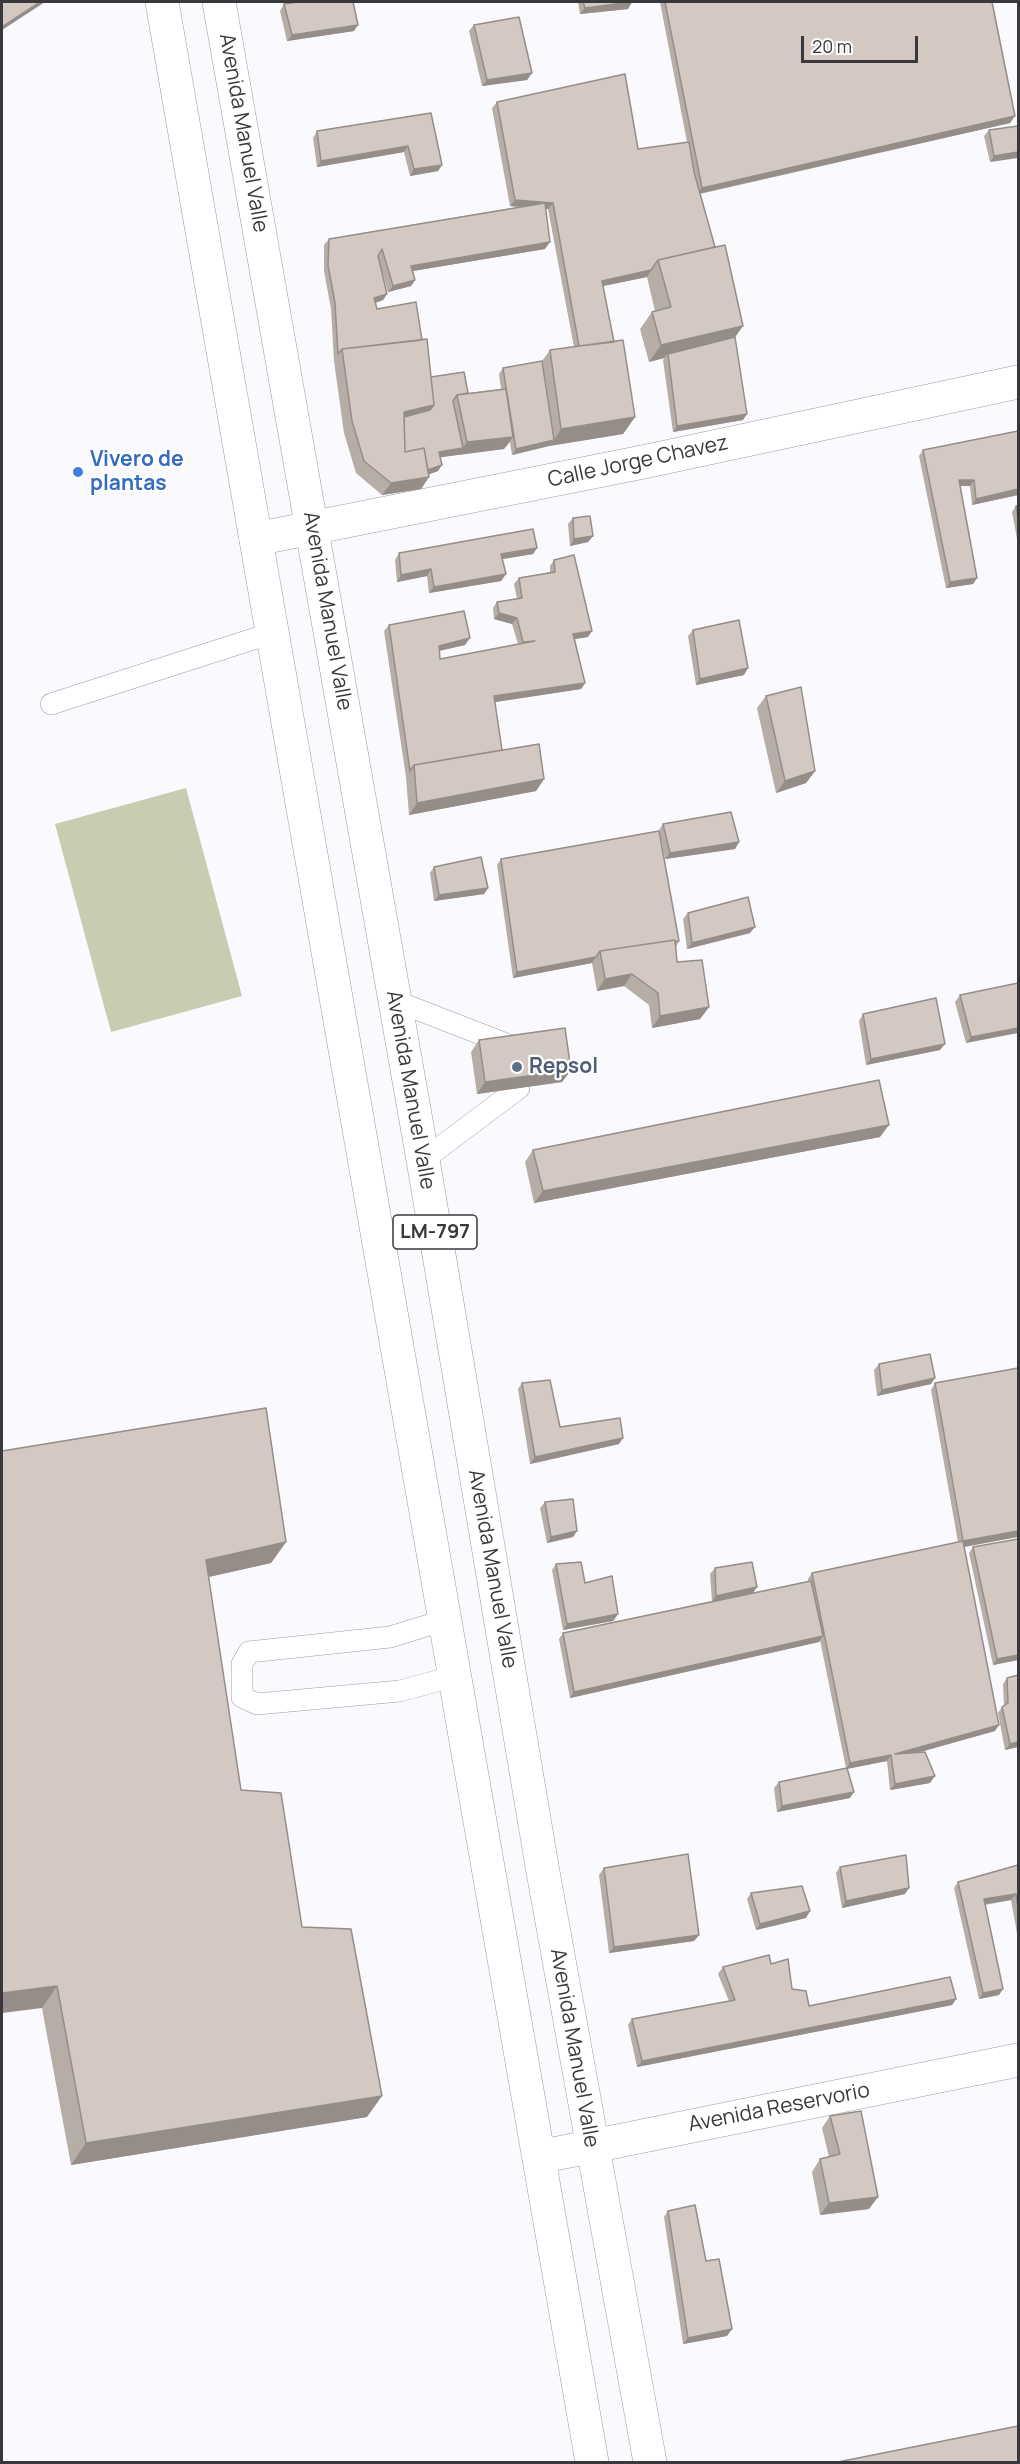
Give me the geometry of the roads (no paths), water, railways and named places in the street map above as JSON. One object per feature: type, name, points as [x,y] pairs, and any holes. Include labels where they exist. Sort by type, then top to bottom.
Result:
[{"type":"main road","name":"LM-797","points":[[162,2],[592,2463]]},
{"type":"main road","name":"Avenida Manuel Valle","points":[[219,2],[423,1160],[591,2146],[650,2463]]},
{"type":"main road","name":"Calle Jorge Chavez","points":[[256,539],[1018,382]]},
{"type":"main road","name":"Avenida Reservorio","points":[[538,2157],[1018,2060]]},
{"type":"lane","points":[[51,704],[272,633]]},
{"type":"lane","points":[[393,1000],[514,1047]]},
{"type":"lane","points":[[423,1160],[519,1088]]},
{"type":"lane","points":[[445,1620],[390,1637],[249,1652],[242,1664],[242,1697],[257,1704],[400,1691],[455,1676]]},
{"type":"place","name":"Vivero de plantas","points":[[78,472]]},
{"type":"place","name":"Repsol","points":[[517,1067]]}]
